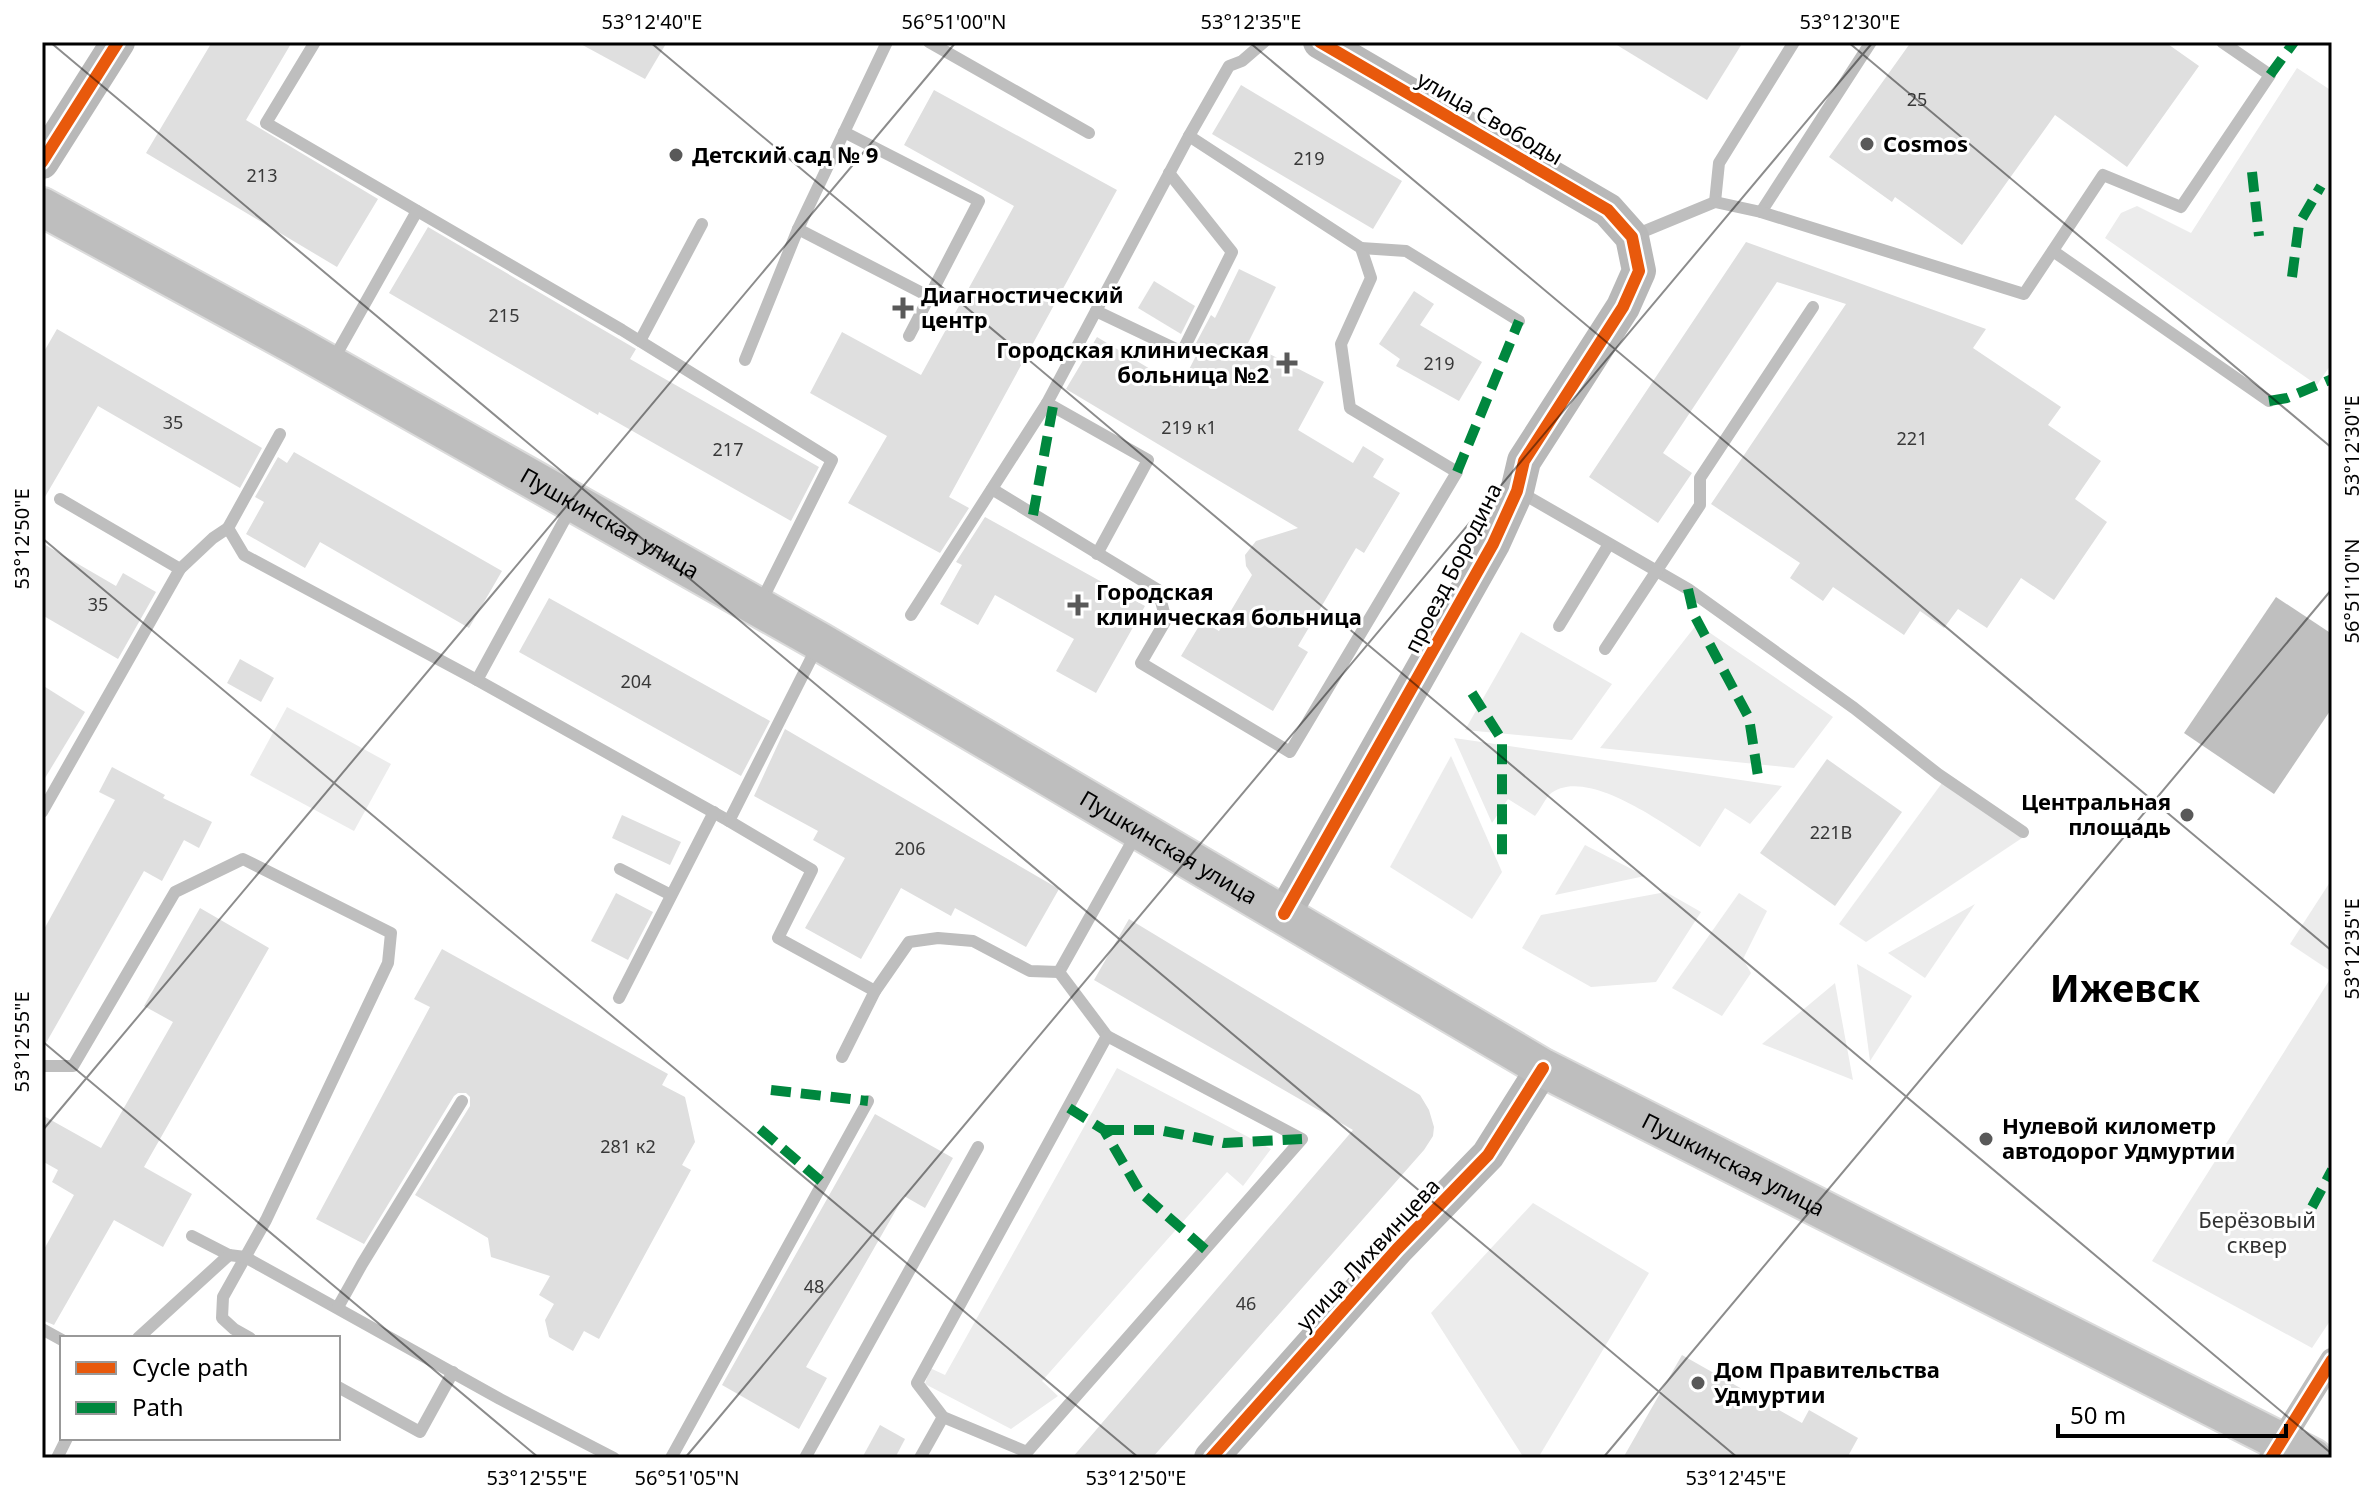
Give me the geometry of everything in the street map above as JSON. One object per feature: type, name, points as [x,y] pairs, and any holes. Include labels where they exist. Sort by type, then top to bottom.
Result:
[{"type":"main road","name":"Пушкинская улица","points":[[42,207],[330,365],[820,642],[1543,1068],[2289,1452]]},
{"type":"street","points":[[42,162],[118,42]]},
{"type":"street","name":"улица Свободы","points":[[1320,42],[1608,210],[1632,237]]},
{"type":"street","name":"проезд Бородина","points":[[1284,914],[1493,544],[1517,491],[1524,461],[1623,307],[1639,271],[1632,237]]},
{"type":"street","name":"улица Лихвинцева","points":[[1211,1458],[1397,1249],[1488,1155],[1543,1068]]},
{"type":"street","points":[[2289,1452],[2332,1360]]},
{"type":"lane","points":[[315,42],[266,123],[640,341],[832,460],[758,607]]},
{"type":"lane","points":[[745,360],[798,229],[887,42]]},
{"type":"lane","points":[[929,42],[1089,133]]},
{"type":"lane","points":[[911,615],[1047,403],[1229,66],[1242,61],[1264,42]]},
{"type":"lane","points":[[1715,202],[1719,163],[1794,42]]},
{"type":"lane","points":[[1761,212],[1871,42]]},
{"type":"lane","points":[[1632,237],[1715,202],[1761,212],[2024,294],[2103,175],[2181,207],[2270,75],[2222,42]]},
{"type":"lane","points":[[844,132],[979,201],[909,336]]},
{"type":"lane","points":[[1189,136],[1361,248],[1406,251],[1519,321]]},
{"type":"lane","points":[[1096,311],[1182,352],[1232,252],[1169,173]]},
{"type":"lane","points":[[330,365],[417,211]]},
{"type":"lane","points":[[640,341],[702,224]]},
{"type":"lane","points":[[798,229],[930,297]]},
{"type":"lane","points":[[992,489],[1158,590],[1166,620],[1141,663],[1290,752],[1457,472],[1350,408],[1341,344],[1371,278],[1361,248]]},
{"type":"lane","points":[[2053,251],[2269,401]]},
{"type":"lane","points":[[1605,649],[1700,505],[1700,478],[1813,307]]},
{"type":"lane","points":[[1047,403],[1148,460],[1097,554]]},
{"type":"lane","points":[[42,812],[180,569],[228,528],[280,434]]},
{"type":"lane","points":[[1517,491],[1688,589],[1854,708],[1938,774],[2023,832]]},
{"type":"lane","points":[[60,499],[180,569]]},
{"type":"lane","points":[[477,680],[573,503]]},
{"type":"lane","points":[[228,528],[244,555],[477,680],[812,870],[778,938],[875,991]]},
{"type":"lane","points":[[1559,626],[1609,544]]},
{"type":"lane","points":[[729,821],[820,642]]},
{"type":"lane","points":[[619,998],[714,812]]},
{"type":"lane","points":[[1059,972],[1139,830]]},
{"type":"lane","points":[[42,1066],[73,1066],[175,892],[243,859],[391,933],[388,963],[266,1220],[223,1297],[222,1318],[246,1336]]},
{"type":"lane","points":[[620,869],[671,895]]},
{"type":"lane","points":[[842,1057],[875,991],[909,942],[938,938],[973,941],[1030,971],[1059,972]]},
{"type":"lane","points":[[1059,972],[1107,1036],[1302,1139],[1027,1452],[943,1417],[917,1383],[1107,1036]]},
{"type":"lane","points":[[338,1307],[462,1101]]},
{"type":"lane","points":[[671,1458],[868,1101]]},
{"type":"lane","points":[[805,1458],[978,1147]]},
{"type":"lane","points":[[192,1236],[229,1255],[245,1257],[614,1458]]},
{"type":"lane","points":[[140,1336],[229,1255]]},
{"type":"lane","points":[[42,1329],[60,1339]]},
{"type":"lane","points":[[340,1388],[420,1432],[453,1372]]},
{"type":"lane","points":[[920,1458],[943,1417]]},
{"type":"lane","points":[[57,1458],[66,1440]]},
{"type":"green space","points":[[2297,68],[2332,91],[2332,363],[2317,385],[2105,238],[2121,213],[2137,206],[2191,233]]},
{"type":"green space","points":[[1697,624],[1833,717],[1794,768],[1600,748]]},
{"type":"green space","points":[[1521,632],[1612,684],[1572,740],[1465,730]]},
{"type":"green space","points":[[287,707],[391,764],[354,831],[250,775]]},
{"type":"green space","points":[[1454,738],[1782,786],[1750,824],[1725,808],[1700,847],[1626,802],[1583,787],[1565,787],[1549,795],[1535,816],[1508,799],[1492,823]]},
{"type":"green space","points":[[1451,756],[1502,872],[1472,919],[1390,867]]},
{"type":"green space","points":[[1942,783],[2022,838],[1866,942],[1839,924]]},
{"type":"green space","points":[[1585,845],[1645,876],[1555,895]]},
{"type":"green space","points":[[2332,879],[2332,972],[2290,944]]},
{"type":"green space","points":[[1666,892],[1701,912],[1656,982],[1591,987],[1522,948],[1541,915]]},
{"type":"green space","points":[[1739,893],[1767,911],[1743,959],[1751,973],[1722,1016],[1672,988]]},
{"type":"green space","points":[[1975,904],[1925,978],[1888,953]]},
{"type":"green space","points":[[1857,964],[1912,996],[1870,1061]]},
{"type":"green space","name":"Берёзовый сквер","points":[[2332,976],[2332,1318],[2312,1348],[2152,1261]]},
{"type":"green space","points":[[1835,983],[1853,1080],[1762,1044]]},
{"type":"green space","points":[[1117,1068],[1271,1149],[1243,1186],[1227,1172],[1042,1381],[1058,1396],[1011,1429],[925,1384],[930,1368],[945,1375]]},
{"type":"green space","points":[[1533,1203],[1649,1273],[1538,1458],[1524,1458],[1431,1313]]},
{"type":"shaded area","points":[[2276,597],[2332,634],[2332,708],[2274,794],[2184,733]]},
{"type":"building","points":[[212,42],[292,42],[246,120],[378,199],[337,267],[146,153]]},
{"type":"building","points":[[577,42],[667,42],[645,79]]},
{"type":"building","points":[[1612,42],[1743,42],[1707,100]]},
{"type":"building","points":[[1911,42],[2165,42],[2199,66],[2127,167],[2055,115],[1962,245],[1895,197],[1892,202],[1829,157]]},
{"type":"building","points":[[1241,85],[1402,181],[1373,229],[1212,134]]},
{"type":"building","points":[[934,90],[1117,190],[949,497],[969,508],[940,553],[848,503],[887,436],[810,393],[842,332],[921,375],[1014,206],[904,145]]},
{"type":"building","points":[[428,227],[636,349],[630,359],[819,467],[791,521],[599,412],[598,415],[389,293]]},
{"type":"building","points":[[1746,242],[1986,329],[1973,348],[2061,407],[2048,425],[2101,461],[2075,499],[2107,522],[2054,600],[2021,578],[1987,628],[1958,609],[1944,628],[1920,611],[1904,635],[1833,587],[1823,601],[1790,578],[1800,563],[1711,504],[1846,304],[1777,282],[1663,453],[1692,473],[1658,523],[1589,477]]},
{"type":"building","points":[[1239,269],[1276,287],[1248,343],[1324,382],[1298,430],[1353,463],[1363,446],[1384,459],[1373,477],[1400,493],[1364,553],[1356,548],[1298,646],[1308,652],[1273,711],[1181,656],[1202,621],[1219,631],[1252,575],[1246,566],[1245,555],[1256,541],[1298,528],[1066,389],[1097,337],[1180,387],[1201,346],[1196,343],[1211,315],[1215,318]]},
{"type":"building","points":[[1154,281],[1195,306],[1181,334],[1138,308]]},
{"type":"building","points":[[1414,291],[1434,304],[1420,325],[1482,362],[1459,401],[1396,366],[1400,359],[1379,344]]},
{"type":"building","points":[[57,329],[262,448],[240,488],[98,406],[42,502],[42,355]]},
{"type":"building","points":[[294,452],[502,571],[469,628],[320,542],[305,568],[246,534],[264,502],[255,497],[278,457],[287,463]]},
{"type":"building","name":"Городская клиническая больница","points":[[985,517],[1145,606],[1096,693],[1056,671],[1074,639],[995,595],[978,625],[940,604],[962,565],[956,562]]},
{"type":"building","points":[[42,543],[116,586],[123,573],[156,592],[118,659],[42,615]]},
{"type":"building","points":[[549,598],[770,721],[741,776],[519,652]]},
{"type":"building","points":[[240,659],[274,678],[261,702],[227,683]]},
{"type":"building","points":[[42,685],[85,712],[42,783]]},
{"type":"building","points":[[785,729],[1059,889],[1026,947],[955,908],[951,916],[901,888],[861,959],[805,928],[845,858],[813,840],[818,831],[754,796]]},
{"type":"building","points":[[1827,759],[1902,812],[1835,906],[1760,853]]},
{"type":"building","points":[[112,767],[165,795],[163,798],[212,822],[199,848],[184,840],[162,881],[144,871],[42,1050],[42,933],[115,800],[99,792]]},
{"type":"building","points":[[622,815],[681,842],[670,865],[612,838]]},
{"type":"building","points":[[616,893],[653,912],[628,960],[591,941]]},
{"type":"building","points":[[200,908],[269,948],[144,1167],[192,1194],[163,1247],[114,1220],[54,1325],[42,1320],[42,1253],[74,1195],[52,1182],[58,1170],[42,1161],[42,1115],[101,1148],[173,1022],[144,1006]]},
{"type":"building","points":[[1129,919],[1420,1095],[1434,1127],[1433,1136],[1424,1150],[1152,1458],[1072,1458],[1353,1130],[1094,980]]},
{"type":"building","points":[[442,949],[668,1074],[662,1085],[685,1097],[695,1142],[682,1165],[691,1170],[599,1339],[584,1331],[573,1351],[549,1337],[545,1320],[554,1304],[539,1295],[550,1276],[491,1257],[488,1238],[415,1195],[470,1106],[470,1097],[466,1093],[454,1096],[364,1244],[316,1219],[430,1007],[414,999]]},
{"type":"building","points":[[875,1114],[953,1158],[925,1208],[904,1196],[806,1367],[827,1378],[799,1429],[722,1385]]},
{"type":"building","name":"Дом Правительства Удмуртии","points":[[1682,1355],[1802,1423],[1809,1410],[1858,1438],[1847,1458],[1623,1458]]},
{"type":"building","points":[[880,1425],[905,1439],[895,1458],[862,1458]]},
{"type":"marked path","points":[[2270,75],[2294,42]]},
{"type":"marked path","points":[[2252,172],[2259,236]]},
{"type":"marked path","points":[[2292,277],[2299,224],[2321,186]]},
{"type":"marked path","points":[[1457,472],[1519,321]]},
{"type":"marked path","points":[[2269,401],[2287,398],[2332,379]]},
{"type":"marked path","points":[[1033,515],[1053,406]]},
{"type":"marked path","points":[[1688,589],[1694,615],[1749,718],[1758,776]]},
{"type":"marked path","points":[[1472,693],[1502,740],[1502,857]]},
{"type":"marked path","points":[[771,1090],[868,1101]]},
{"type":"marked path","points":[[1069,1108],[1104,1130],[1140,1192],[1206,1250]]},
{"type":"marked path","points":[[760,1129],[823,1183]]},
{"type":"marked path","points":[[1104,1130],[1159,1130],[1224,1143],[1302,1139]]},
{"type":"marked path","points":[[2312,1207],[2332,1170]]},
{"type":"cycle path","points":[[42,162],[118,42]]},
{"type":"cycle path","points":[[1284,914],[1493,544],[1517,491],[1524,461],[1623,307],[1639,271],[1632,237],[1608,210],[1320,42]]},
{"type":"cycle path","points":[[1211,1458],[1397,1249],[1488,1155],[1543,1068]]},
{"type":"cycle path","points":[[2271,1458],[2332,1360]]},
{"type":"place","name":"Cosmos","points":[[1867,144]]},
{"type":"place","name":"Детский сад № 9","points":[[676,155]]},
{"type":"place","name":"Диагностический центр","points":[[903,308]]},
{"type":"place","name":"Городская клиническая больница №2","points":[[1287,363]]},
{"type":"place","name":"Городская клиническая больница","points":[[1078,605]]},
{"type":"place","name":"Центральная площадь","points":[[2187,815]]},
{"type":"place","name":"Нулевой километр автодорог Удмуртии","points":[[1986,1139]]},
{"type":"place","name":"Дом Правительства Удмуртии","points":[[1698,1383]]},
{"type":"district","name":"Ижевск","points":[[2125,989]]}]
